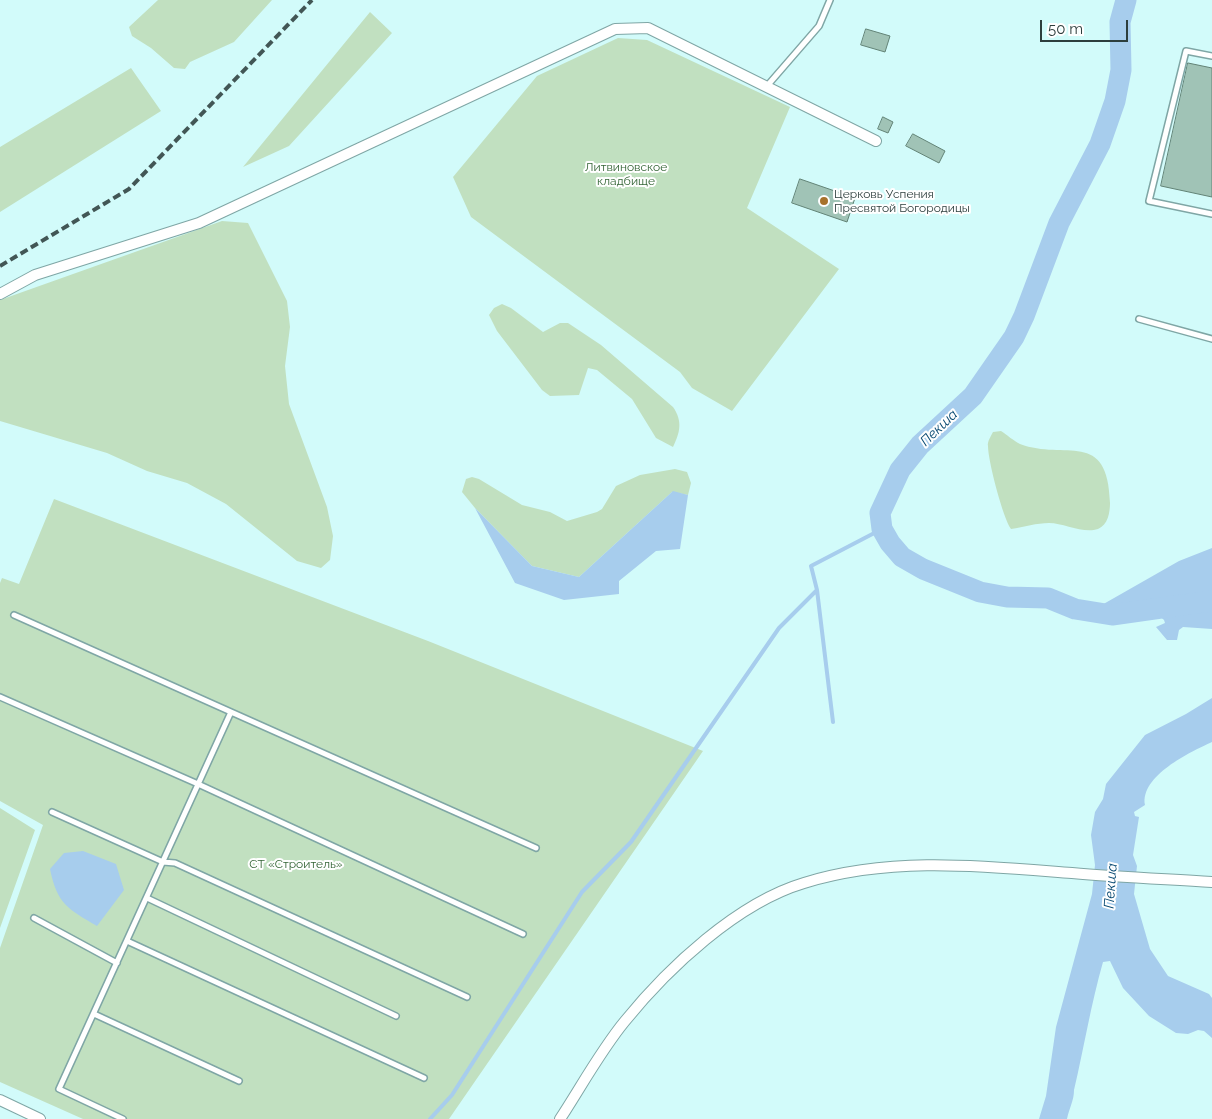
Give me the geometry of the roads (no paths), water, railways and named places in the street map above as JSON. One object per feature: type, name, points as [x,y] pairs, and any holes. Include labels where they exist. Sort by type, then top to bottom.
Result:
[{"type":"street","points":[[0,294],[35,275],[199,223],[615,29],[648,28],[876,141]]},
{"type":"street","points":[[560,1119],[624,1022],[653,989],[696,947],[758,904],[802,883],[847,872],[886,866],[983,865],[1073,874],[1212,882]]},
{"type":"street","points":[[0,1100],[40,1119]]},
{"type":"lane","points":[[766,87],[819,26],[830,0]]},
{"type":"lane","points":[[1212,56],[1186,51],[1149,201],[1212,214]]},
{"type":"lane","points":[[1139,319],[1212,339]]},
{"type":"lane","points":[[14,615],[536,848]]},
{"type":"lane","points":[[0,697],[198,784],[523,934]]},
{"type":"lane","points":[[123,1119],[59,1089],[231,712]]},
{"type":"lane","points":[[52,812],[163,862],[175,863],[467,997]]},
{"type":"lane","points":[[147,898],[396,1016]]},
{"type":"lane","points":[[34,918],[117,962]]},
{"type":"lane","points":[[127,941],[424,1078]]},
{"type":"lane","points":[[94,1014],[239,1081]]},
{"type":"water","points":[[673,491],[688,495],[680,549],[656,551],[619,581],[619,594],[564,600],[515,583],[475,508],[532,566],[579,577]]},
{"type":"water","points":[[1212,548],[1212,629],[1183,627],[1179,630],[1177,640],[1167,640],[1156,627],[1165,623],[1164,620],[1146,604],[1132,611],[1120,623],[1089,619],[1089,605],[1100,606],[1179,561]]},
{"type":"water","points":[[1212,698],[1212,742],[1168,766],[1150,784],[1146,794],[1145,805],[1134,812],[1135,816],[1139,817],[1133,855],[1137,866],[1134,894],[1150,949],[1168,976],[1209,994],[1212,998],[1212,1038],[1204,1031],[1198,1030],[1188,1034],[1176,1033],[1149,1016],[1123,988],[1110,961],[1103,962],[1067,1119],[1039,1119],[1046,1096],[1056,1027],[1092,894],[1095,865],[1091,835],[1095,812],[1103,799],[1106,784],[1145,735]]},
{"type":"water","points":[[83,851],[116,864],[124,890],[97,926],[71,910],[60,898],[50,869],[64,853]]},
{"type":"waterway","name":"Пекша","points":[[1126,0],[1120,22],[1121,70],[1115,101],[1100,144],[1059,223],[1024,316],[1014,337],[973,396],[920,445],[900,470],[880,513],[882,529],[890,543],[902,557],[923,569],[980,592],[1007,597],[1048,598],[1075,609],[1112,615],[1212,601]]},
{"type":"waterway","points":[[430,1119],[452,1095],[582,892],[631,842],[779,628],[817,590],[811,566],[882,529]]},
{"type":"waterway","points":[[817,590],[833,722]]},
{"type":"railway","points":[[0,266],[129,189],[312,0]]},
{"type":"place","name":"Церковь Успения Пресвятой Богородицы","points":[[824,201]]},
{"type":"park label","name":"Литвиновское кладбище","points":[[626,174]]},
{"type":"park label","name":"СТ «Строитель»","points":[[296,864]]}]
